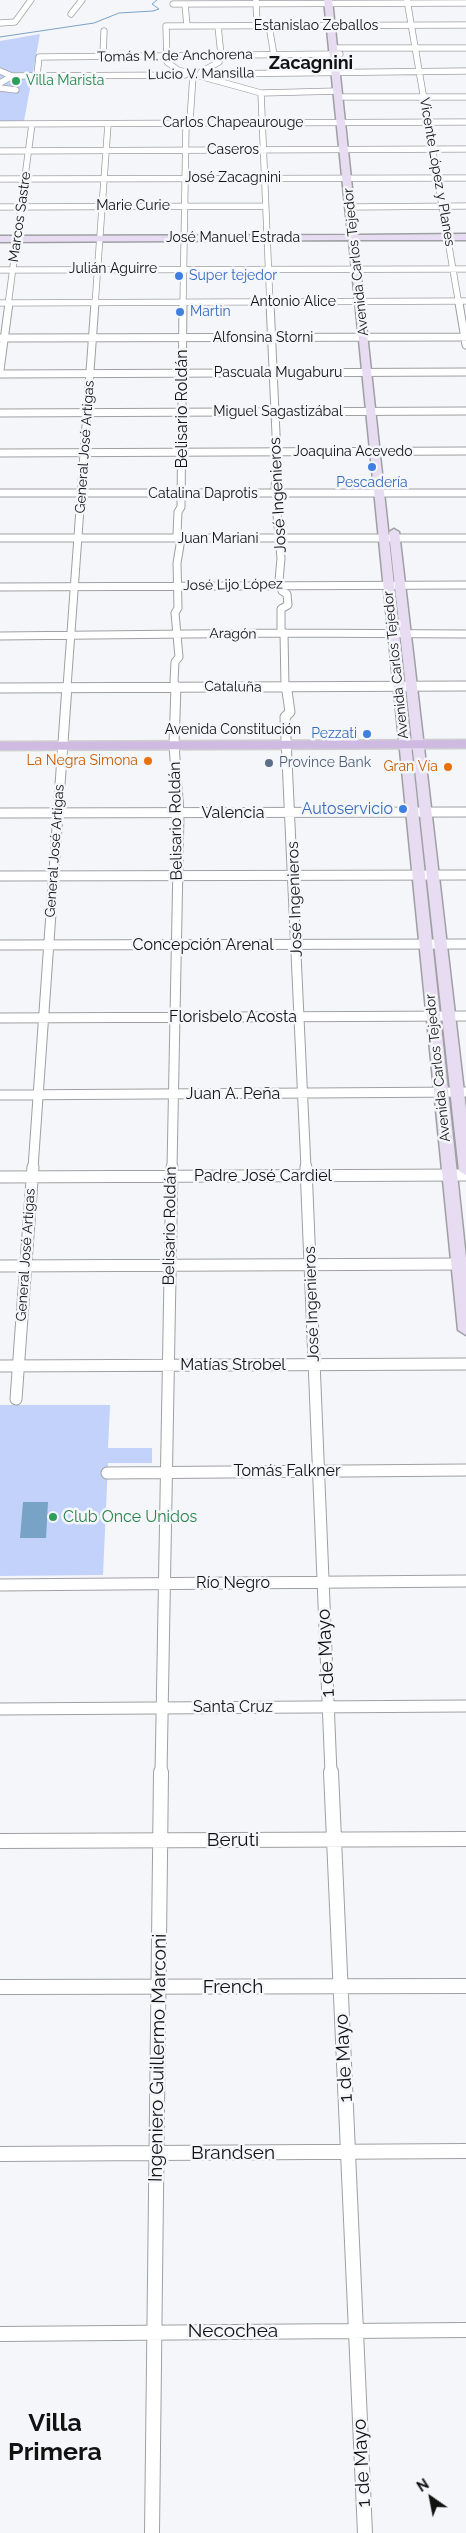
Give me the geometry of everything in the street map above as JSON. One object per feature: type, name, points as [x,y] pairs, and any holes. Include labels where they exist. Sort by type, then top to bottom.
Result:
[{"type":"main road","name":"Avenida Carlos Tejedor","points":[[331,2],[385,494],[389,538],[389,585],[404,747],[450,1176],[463,1264],[466,1330]]},
{"type":"main road","name":"José Manuel Estrada","points":[[0,239],[466,237]]},
{"type":"main road","name":"Avenida Carlos Tejedor","points":[[389,538],[400,585],[449,1016],[462,1093],[466,1171]]},
{"type":"main road","name":"Avenida Constitución","points":[[0,752],[63,749],[419,747],[466,744]]},
{"type":"main road","name":"Avenida Constitución","points":[[0,746],[63,749]]},
{"type":"main road","name":"Avenida Constitución","points":[[419,747],[466,750]]},
{"type":"street","points":[[0,23],[15,22],[31,0]]},
{"type":"street","points":[[71,14],[82,0]]},
{"type":"street","points":[[173,4],[256,2],[466,3]]},
{"type":"street","points":[[256,2],[257,26]]},
{"type":"street","name":"Vicente López y Planes","points":[[408,2],[466,345]]},
{"type":"street","points":[[186,4],[187,26]]},
{"type":"street","name":"Estanislao Zeballos","points":[[166,56],[166,26],[466,25]]},
{"type":"street","points":[[193,75],[215,66],[221,55],[218,26]]},
{"type":"street","points":[[269,26],[274,55]]},
{"type":"street","points":[[103,56],[104,32]]},
{"type":"street","name":"Tomás M. de Anchorena","points":[[37,75],[39,57],[274,55],[415,48],[466,48]]},
{"type":"street","points":[[166,56],[167,62],[173,68],[260,93],[466,97]]},
{"type":"street","points":[[0,71],[12,76]]},
{"type":"street","name":"Lucio V. Mansilla","points":[[12,76],[466,71]]},
{"type":"street","name":"Belisario Roldán","points":[[163,1584],[179,813],[175,748],[175,714],[178,710],[175,662],[179,656],[178,634],[174,629],[179,586],[176,563],[180,558],[180,539],[177,534],[178,512],[182,507],[181,412],[185,269],[185,150],[187,122],[190,121],[193,75]]},
{"type":"street","points":[[0,83],[12,76]]},
{"type":"street","points":[[0,88],[16,90]]},
{"type":"street","name":"José Ingenieros","points":[[260,93],[278,471],[275,473],[275,490],[278,494],[279,512],[277,515],[277,536],[279,539],[281,586],[282,591],[287,594],[288,605],[281,609],[281,630],[284,633],[284,686],[287,691],[290,712],[285,717],[288,748],[311,1265],[322,1583]]},
{"type":"street","name":"Carlos Chapeaurouge","points":[[0,124],[466,122]]},
{"type":"street","name":"Marcos Sastre","points":[[0,370],[2,338],[9,303],[32,124]]},
{"type":"street","name":"General José Artigas","points":[[16,1399],[108,124]]},
{"type":"street","name":"Caseros","points":[[0,151],[466,150]]},
{"type":"street","name":"José Zacagnini","points":[[0,179],[466,178]]},
{"type":"street","name":"Marie Curie","points":[[0,207],[265,206]]},
{"type":"street","points":[[354,207],[466,206]]},
{"type":"street","name":"Julián Aguirre","points":[[0,270],[466,269]]},
{"type":"street","name":"Antonio Alice","points":[[0,303],[466,301]]},
{"type":"street","name":"Alfonsina Storni","points":[[2,338],[465,337]]},
{"type":"street","name":"Pascuala Mugaburu","points":[[0,374],[466,372]]},
{"type":"street","name":"Miguel Sagastizábal","points":[[0,413],[466,412]]},
{"type":"street","name":"Joaquina Acevedo","points":[[0,453],[466,451]]},
{"type":"street","name":"Catalina Daprotis","points":[[0,494],[466,493]]},
{"type":"street","name":"Juan Mariani","points":[[0,538],[279,539],[389,538],[404,536],[466,538]]},
{"type":"street","name":"José Lijo López","points":[[0,587],[281,586],[299,584],[466,585]]},
{"type":"street","name":"Aragón","points":[[0,636],[284,633],[466,634]]},
{"type":"street","name":"Cataluña","points":[[0,688],[466,686]]},
{"type":"street","name":"Valencia","points":[[0,813],[466,812]]},
{"type":"street","points":[[0,876],[466,875]]},
{"type":"street","name":"Concepción Arenal","points":[[0,946],[466,944]]},
{"type":"street","name":"Florisbelo Acosta","points":[[0,1018],[466,1016]]},
{"type":"street","name":"Juan A. Peña","points":[[0,1095],[462,1093]]},
{"type":"street","name":"Padre José Cardiel","points":[[0,1177],[466,1175]]},
{"type":"street","points":[[0,1266],[463,1264]]},
{"type":"street","name":"Matías Strobel","points":[[0,1366],[466,1364]]},
{"type":"street","name":"Tomás Falkner","points":[[107,1473],[166,1471],[466,1470]]},
{"type":"street","name":"Río Negro","points":[[0,1585],[466,1581]]},
{"type":"street","name":"1 de Mayo","points":[[322,1583],[365,2533]]},
{"type":"street","name":"Ingeniero Guillermo Marconi","points":[[152,2533],[163,1584]]},
{"type":"street","name":"Santa Cruz","points":[[0,1708],[466,1706]]},
{"type":"street","name":"Beruti","points":[[0,1840],[466,1838]]},
{"type":"street","name":"French","points":[[0,1987],[466,1986]]},
{"type":"street","name":"Brandsen","points":[[0,2154],[466,2151]]},
{"type":"street","name":"Necochea","points":[[0,2334],[466,2330]]},
{"type":"shaded area","name":"Villa Marista","points":[[40,34],[24,121],[0,121],[0,41]]},
{"type":"shaded area","name":"Club Once Unidos","points":[[0,1405],[110,1405],[108,1448],[152,1448],[152,1463],[108,1463],[103,1575],[0,1576]]},
{"type":"shaded area","points":[[23,1502],[48,1502],[46,1538],[20,1538]]},
{"type":"waterway","points":[[0,37],[94,23],[119,13],[153,11],[159,9],[152,4],[157,0]]},
{"type":"place","name":"Villa Marista","points":[[16,81]]},
{"type":"place","name":"Super tejedor","points":[[179,276]]},
{"type":"place","name":"Martin","points":[[180,312]]},
{"type":"place","name":"Pescadería","points":[[372,467]]},
{"type":"place","name":"Pezzati","points":[[367,734]]},
{"type":"place","name":"La Negra Simona","points":[[148,761]]},
{"type":"place","name":"Province Bank","points":[[269,763]]},
{"type":"place","name":"Gran Vía","points":[[448,767]]},
{"type":"place","name":"Autoservicio","points":[[403,809]]},
{"type":"place","name":"Club Once Unidos","points":[[53,1517]]},
{"type":"district","name":"Zacagnini","points":[[311,64]]},
{"type":"district","name":"Villa Primera","points":[[55,2438]]}]
